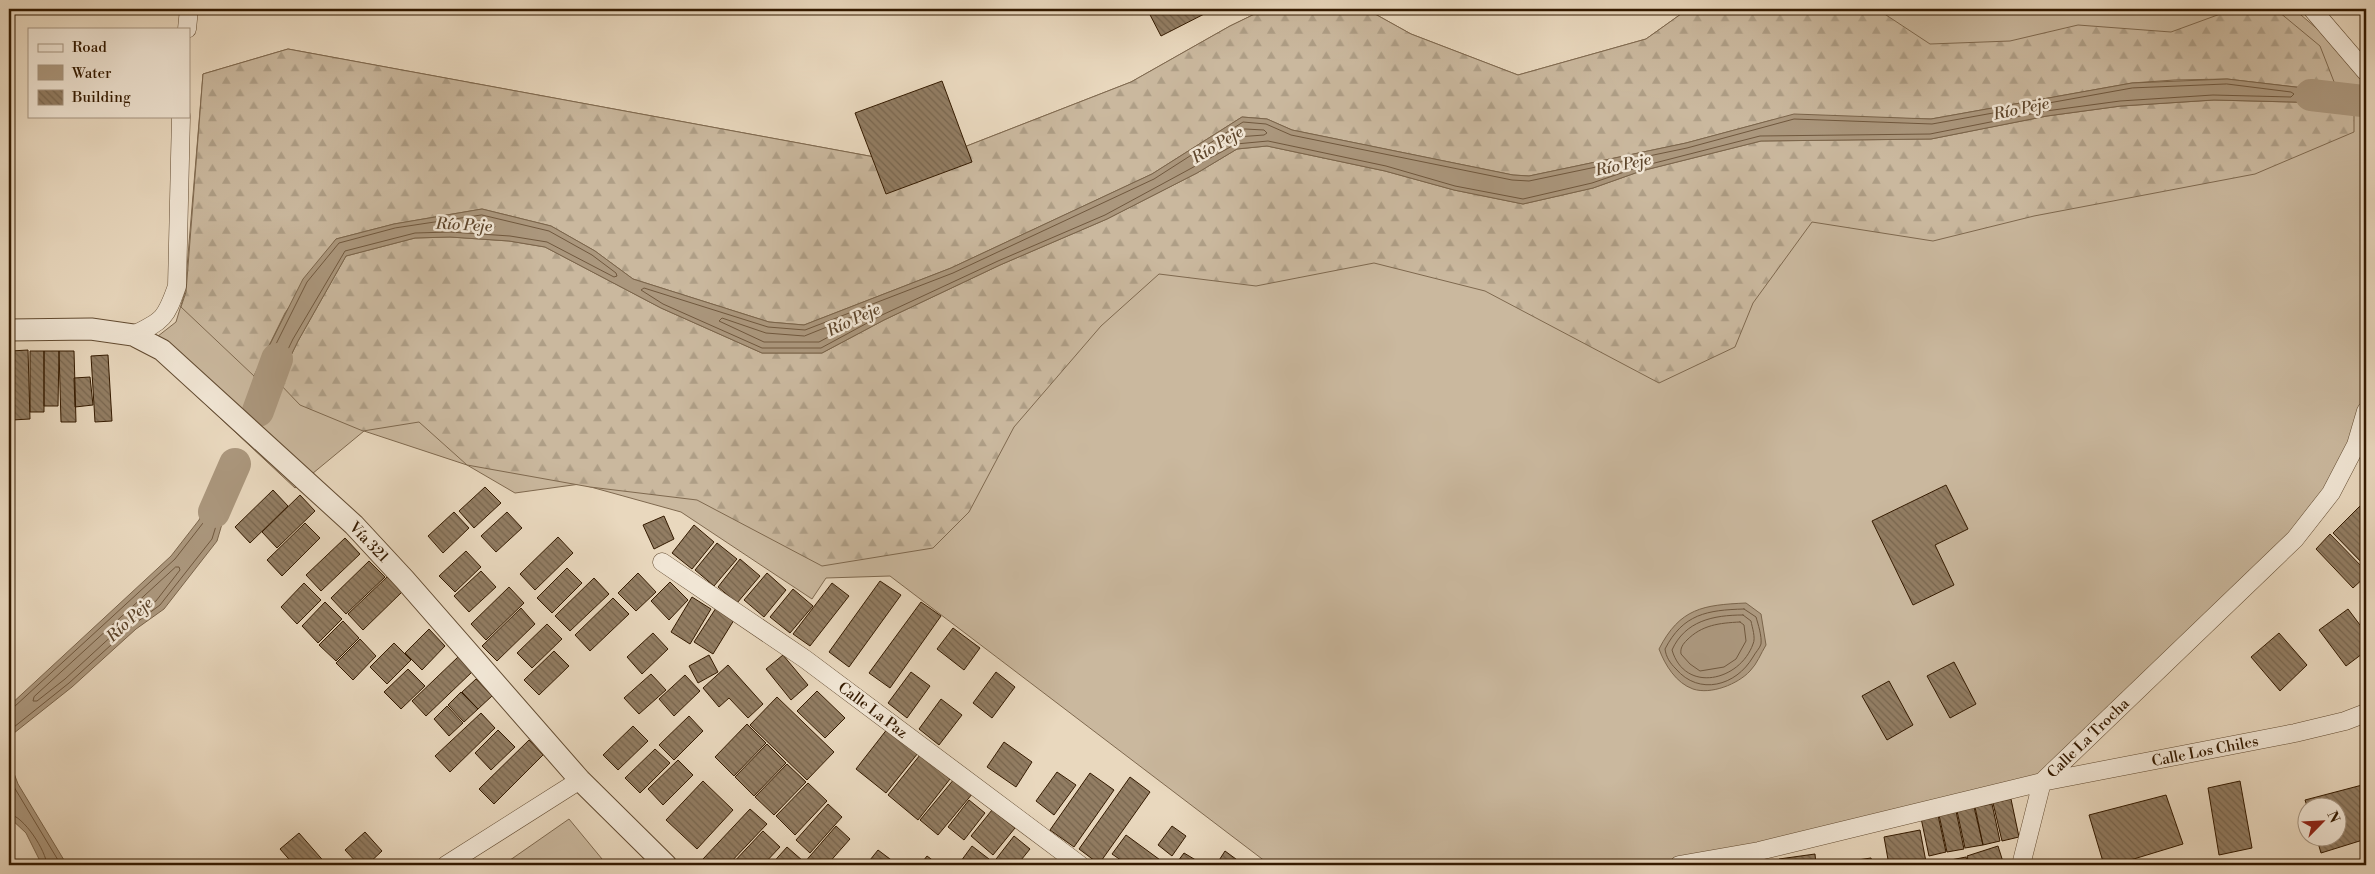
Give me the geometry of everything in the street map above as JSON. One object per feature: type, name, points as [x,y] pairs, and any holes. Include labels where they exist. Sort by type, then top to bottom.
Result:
[{"type":"street","points":[[187,28],[189,9]]},
{"type":"street","points":[[2312,9],[2366,72]]},
{"type":"street","points":[[133,335],[154,325],[168,312],[177,286],[181,118]]},
{"type":"street","name":"Vía 321","points":[[9,330],[91,329],[133,335],[162,350],[354,525],[405,580],[580,780],[666,865]]},
{"type":"street","name":"Calle La Trocha","points":[[1679,865],[1759,851],[2042,782],[2294,539],[2331,493],[2356,445],[2366,411]]},
{"type":"street","name":"Calle La Paz","points":[[662,562],[805,659],[1080,865]]},
{"type":"street","name":"Calle Los Chiles","points":[[2042,782],[2295,733],[2345,721],[2366,713]]},
{"type":"street","points":[[446,865],[580,780]]},
{"type":"street","points":[[2021,865],[2042,782]]},
{"type":"green space","points":[[1265,9],[1366,9],[1411,34],[1518,75],[1646,39],[1688,9],[2294,9],[2363,68],[2366,85],[2366,411],[2331,493],[2042,782],[1679,865],[1270,865],[890,576],[826,578],[812,599],[681,512],[580,484],[515,493],[467,465],[364,431],[295,488],[144,347],[176,322],[185,292],[203,74],[288,49],[918,165],[1131,82],[1230,26]]},
{"type":"green space","points":[[1265,9],[1366,9],[1411,34],[1518,75],[1646,39],[1688,9],[1877,9],[1930,44],[2010,41],[2078,25],[2171,32],[2223,13],[2279,12],[2320,46],[2338,92],[2227,79],[2174,80],[2132,83],[1931,119],[1831,117],[1772,120],[1686,143],[1529,176],[1513,175],[1292,130],[1267,119],[1242,117],[1152,174],[951,268],[804,325],[769,322],[633,279],[595,251],[551,226],[482,209],[394,224],[336,239],[285,313],[254,376],[181,307],[186,292],[203,74],[288,49],[918,165],[1131,82],[1230,26]]},
{"type":"green space","points":[[2214,100],[2331,103],[2354,112],[2354,132],[2255,174],[2034,216],[1933,241],[1812,222],[1753,303],[1735,347],[1659,383],[1485,291],[1374,263],[1256,286],[1159,274],[1101,326],[1014,427],[969,512],[933,548],[822,566],[697,500],[590,487],[467,465],[419,422],[363,431],[300,405],[278,382],[298,341],[346,256],[415,238],[450,237],[509,241],[545,247],[661,308],[762,353],[822,353],[884,320],[1000,265],[1107,219],[1197,173],[1237,149],[1267,146],[1385,171],[1454,190],[1523,204],[1593,188],[1641,171],[1761,141],[1931,139],[2047,116],[2121,106]]},
{"type":"green space","points":[[569,819],[607,865],[503,865]]},
{"type":"water","points":[[2227,79],[2338,92],[2354,100],[2331,103],[2214,100],[2121,106],[2047,116],[1931,139],[1761,141],[1641,171],[1593,188],[1523,204],[1454,190],[1385,171],[1267,146],[1237,149],[1197,173],[1107,219],[1000,265],[884,320],[822,353],[762,353],[661,308],[545,247],[509,241],[450,237],[415,238],[346,256],[298,341],[278,382],[261,399],[254,376],[303,279],[336,239],[394,224],[482,209],[551,226],[595,251],[633,279],[769,322],[804,325],[951,268],[1152,174],[1242,117],[1267,119],[1292,130],[1513,175],[1529,176],[1686,143],[1794,114],[1931,119],[2132,83]]},
{"type":"water","points":[[232,472],[232,490],[217,541],[164,609],[136,629],[72,687],[9,737],[9,706],[171,556],[199,520],[221,476]]},
{"type":"water","points":[[1746,603],[1761,614],[1766,645],[1757,662],[1745,676],[1724,687],[1708,691],[1693,689],[1676,678],[1664,661],[1659,649],[1675,625],[1694,611],[1717,605]]},
{"type":"water","points":[[9,760],[18,784],[67,865],[42,865],[26,833],[9,817]]},
{"type":"building","points":[[1147,9],[1214,9],[1161,36]]},
{"type":"building","points":[[942,81],[972,162],[886,194],[855,113]]},
{"type":"building","points":[[28,350],[30,419],[12,420],[11,351]]},
{"type":"building","points":[[9,351],[11,351],[9,385]]},
{"type":"building","points":[[30,351],[44,351],[44,412],[30,412]]},
{"type":"building","points":[[44,351],[59,351],[58,406],[44,406]]},
{"type":"building","points":[[59,351],[74,351],[76,422],[61,422]]},
{"type":"building","points":[[108,355],[112,421],[95,422],[91,356]]},
{"type":"building","points":[[90,377],[93,405],[75,407],[74,378]]},
{"type":"building","points":[[1946,485],[1968,529],[1935,545],[1954,585],[1913,605],[1872,521]]},
{"type":"building","points":[[485,487],[501,503],[474,528],[459,511]]},
{"type":"building","points":[[273,490],[288,506],[250,543],[235,527]]},
{"type":"building","points":[[300,495],[315,511],[277,548],[262,532]]},
{"type":"building","points":[[2360,506],[2366,512],[2366,560],[2363,564],[2333,533]]},
{"type":"building","points":[[454,512],[469,528],[443,553],[428,536]]},
{"type":"building","points":[[507,512],[522,528],[496,552],[481,536]]},
{"type":"building","points":[[664,516],[674,539],[654,549],[643,525]]},
{"type":"building","points":[[305,523],[320,538],[282,576],[267,560]]},
{"type":"building","points":[[694,525],[714,542],[692,569],[672,553]]},
{"type":"building","points":[[2330,534],[2366,571],[2366,576],[2353,588],[2316,549]]},
{"type":"building","points":[[558,537],[573,553],[535,590],[520,574]]},
{"type":"building","points":[[345,538],[360,554],[321,591],[306,575]]},
{"type":"building","points":[[717,543],[737,559],[714,586],[695,570]]},
{"type":"building","points":[[466,551],[481,567],[455,592],[439,576]]},
{"type":"building","points":[[740,559],[760,576],[737,603],[718,587]]},
{"type":"building","points":[[369,561],[385,577],[346,614],[331,598]]},
{"type":"building","points":[[567,568],[582,583],[552,613],[537,598]]},
{"type":"building","points":[[481,571],[496,587],[469,612],[454,596]]},
{"type":"building","points":[[638,573],[656,592],[636,611],[618,593]]},
{"type":"building","points":[[767,573],[786,590],[764,617],[744,600]]},
{"type":"building","points":[[387,577],[402,592],[363,630],[348,614]]},
{"type":"building","points":[[594,578],[609,594],[570,631],[555,616]]},
{"type":"building","points":[[880,581],[901,595],[849,667],[829,652]]},
{"type":"building","points":[[670,582],[688,600],[669,620],[651,601]]},
{"type":"building","points":[[304,583],[321,600],[297,624],[281,607]]},
{"type":"building","points":[[832,583],[849,596],[810,646],[793,634]]},
{"type":"building","points":[[509,587],[524,603],[486,640],[471,624]]},
{"type":"building","points":[[793,589],[813,606],[790,633],[770,617]]},
{"type":"building","points":[[692,597],[711,609],[690,644],[671,632]]},
{"type":"building","points":[[613,598],[629,614],[590,651],[575,635]]},
{"type":"building","points":[[325,602],[342,619],[318,643],[302,626]]},
{"type":"building","points":[[921,602],[941,616],[890,688],[869,673]]},
{"type":"building","points":[[521,608],[535,624],[497,661],[482,646]]},
{"type":"building","points":[[716,608],[734,620],[713,654],[694,642]]},
{"type":"building","points":[[2348,609],[2366,633],[2366,651],[2346,666],[2319,630]]},
{"type":"building","points":[[343,621],[359,638],[336,661],[319,645]]},
{"type":"building","points":[[547,624],[562,639],[532,668],[517,653]]},
{"type":"building","points":[[953,628],[980,648],[964,670],[937,649]]},
{"type":"building","points":[[429,629],[445,646],[422,670],[405,653]]},
{"type":"building","points":[[653,633],[668,649],[642,674],[627,657]]},
{"type":"building","points":[[2279,633],[2307,665],[2280,691],[2251,657]]},
{"type":"building","points":[[360,639],[376,656],[353,680],[336,663]]},
{"type":"building","points":[[394,643],[411,660],[387,684],[370,667]]},
{"type":"building","points":[[554,651],[569,666],[539,695],[524,680]]},
{"type":"building","points":[[709,655],[718,672],[698,683],[689,666]]},
{"type":"building","points":[[783,655],[808,685],[791,700],[766,669]]},
{"type":"building","points":[[458,657],[472,672],[426,716],[412,701]]},
{"type":"building","points":[[1954,662],[1976,704],[1950,718],[1927,676]]},
{"type":"building","points":[[728,665],[763,704],[748,718],[729,698],[719,707],[703,688]]},
{"type":"building","points":[[408,669],[425,686],[401,709],[384,692]]},
{"type":"building","points":[[911,672],[930,686],[907,718],[888,703]]},
{"type":"building","points":[[996,672],[1015,687],[992,718],[973,703]]},
{"type":"building","points":[[651,674],[666,690],[639,714],[624,698]]},
{"type":"building","points":[[685,675],[700,691],[674,716],[659,699]]},
{"type":"building","points":[[476,679],[492,696],[478,709],[462,692]]},
{"type":"building","points":[[1889,681],[1913,725],[1887,740],[1862,696]]},
{"type":"building","points":[[817,691],[845,718],[825,738],[797,711]]},
{"type":"building","points":[[461,692],[478,709],[464,722],[448,705]]},
{"type":"building","points":[[777,697],[834,752],[807,780],[750,725]]},
{"type":"building","points":[[941,699],[962,715],[939,745],[919,729]]},
{"type":"building","points":[[447,706],[463,723],[449,736],[434,719]]},
{"type":"building","points":[[481,713],[495,728],[450,772],[435,756]]},
{"type":"building","points":[[689,716],[703,731],[674,760],[659,745]]},
{"type":"building","points":[[747,724],[766,743],[734,776],[715,757]]},
{"type":"building","points":[[633,726],[648,741],[618,770],[603,755]]},
{"type":"building","points":[[888,728],[918,753],[886,793],[856,769]]},
{"type":"building","points":[[498,730],[515,747],[491,770],[475,753]]},
{"type":"building","points":[[529,740],[543,755],[494,804],[479,789]]},
{"type":"building","points":[[1004,742],[1032,762],[1016,787],[987,767]]},
{"type":"building","points":[[767,744],[786,763],[754,796],[735,777]]},
{"type":"building","points":[[655,749],[670,763],[640,793],[625,778]]},
{"type":"building","points":[[920,755],[950,779],[918,820],[888,795]]},
{"type":"building","points":[[678,760],[693,775],[663,805],[648,789]]},
{"type":"building","points":[[787,764],[806,782],[774,815],[755,797]]},
{"type":"building","points":[[1057,772],[1076,785],[1054,815],[1036,801]]},
{"type":"building","points":[[1090,773],[1114,790],[1074,847],[1050,830]]},
{"type":"building","points":[[1130,777],[1150,792],[1099,864],[1079,849]]},
{"type":"building","points":[[955,778],[973,793],[938,835],[920,820]]},
{"type":"building","points":[[703,781],[733,810],[697,849],[666,820]]},
{"type":"building","points":[[2240,781],[2252,848],[2219,855],[2208,788]]},
{"type":"building","points":[[808,783],[827,801],[795,835],[776,816]]},
{"type":"building","points":[[2366,784],[2366,839],[2348,845],[2348,796],[2320,796]]},
{"type":"building","points":[[2166,795],[2183,844],[2114,865],[2104,865],[2089,815]]},
{"type":"building","points":[[2011,799],[2019,837],[2002,841],[1993,803]]},
{"type":"building","points":[[969,800],[985,813],[964,840],[948,827]]},
{"type":"building","points":[[828,804],[842,817],[810,853],[796,840]]},
{"type":"building","points":[[1992,804],[2000,841],[1983,845],[1975,807]]},
{"type":"building","points":[[1974,807],[1983,845],[1965,848],[1957,811]]},
{"type":"building","points":[[750,809],[767,824],[728,865],[710,865],[703,859]]},
{"type":"building","points":[[992,810],[1015,828],[993,855],[971,836]]},
{"type":"building","points":[[1956,811],[1964,849],[1947,852],[1939,815]]},
{"type":"building","points":[[1938,815],[1946,852],[1929,856],[1921,818]]},
{"type":"building","points":[[836,826],[850,839],[827,865],[807,865],[804,863]]},
{"type":"building","points":[[1172,826],[1186,836],[1172,856],[1158,845]]},
{"type":"building","points":[[1920,830],[1926,862],[1912,865],[1889,865],[1884,837]]},
{"type":"building","points":[[763,831],[780,847],[763,865],[731,865]]},
{"type":"building","points":[[365,832],[382,851],[367,865],[359,865],[345,850]]},
{"type":"building","points":[[299,833],[327,865],[294,865],[280,849]]},
{"type":"building","points":[[1126,835],[1167,865],[1128,865],[1112,854]]},
{"type":"building","points":[[1014,836],[1030,849],[1017,865],[996,865],[993,863]]},
{"type":"building","points":[[972,846],[989,859],[984,865],[967,865],[961,861]]},
{"type":"building","points":[[1998,846],[2004,865],[1969,865],[1967,856]]},
{"type":"building","points":[[2319,846],[2344,846],[2321,853]]},
{"type":"building","points":[[787,847],[803,861],[800,865],[771,865]]},
{"type":"building","points":[[878,850],[898,865],[866,865]]},
{"type":"building","points":[[1225,851],[1240,862],[1238,865],[1216,865]]},
{"type":"building","points":[[1184,853],[1199,862],[1197,865],[1175,865]]},
{"type":"building","points":[[1815,854],[1816,865],[1780,865],[1779,859]]},
{"type":"building","points":[[927,856],[939,865],[920,865]]},
{"type":"building","points":[[1966,857],[1968,865],[1930,865],[1930,864]]},
{"type":"building","points":[[1744,858],[1745,865],[1724,865]]},
{"type":"building","points":[[1871,858],[1873,865],[1831,865],[1831,864]]},
{"type":"building","points":[[1027,860],[1033,865],[1022,865]]},
{"type":"waterway","name":"Río Peje","points":[[2311,95],[2363,101]]},
{"type":"waterway","name":"Río Peje","points":[[258,411],[277,359]]},
{"type":"waterway","name":"Río Peje","points":[[214,512],[235,464]]}]
